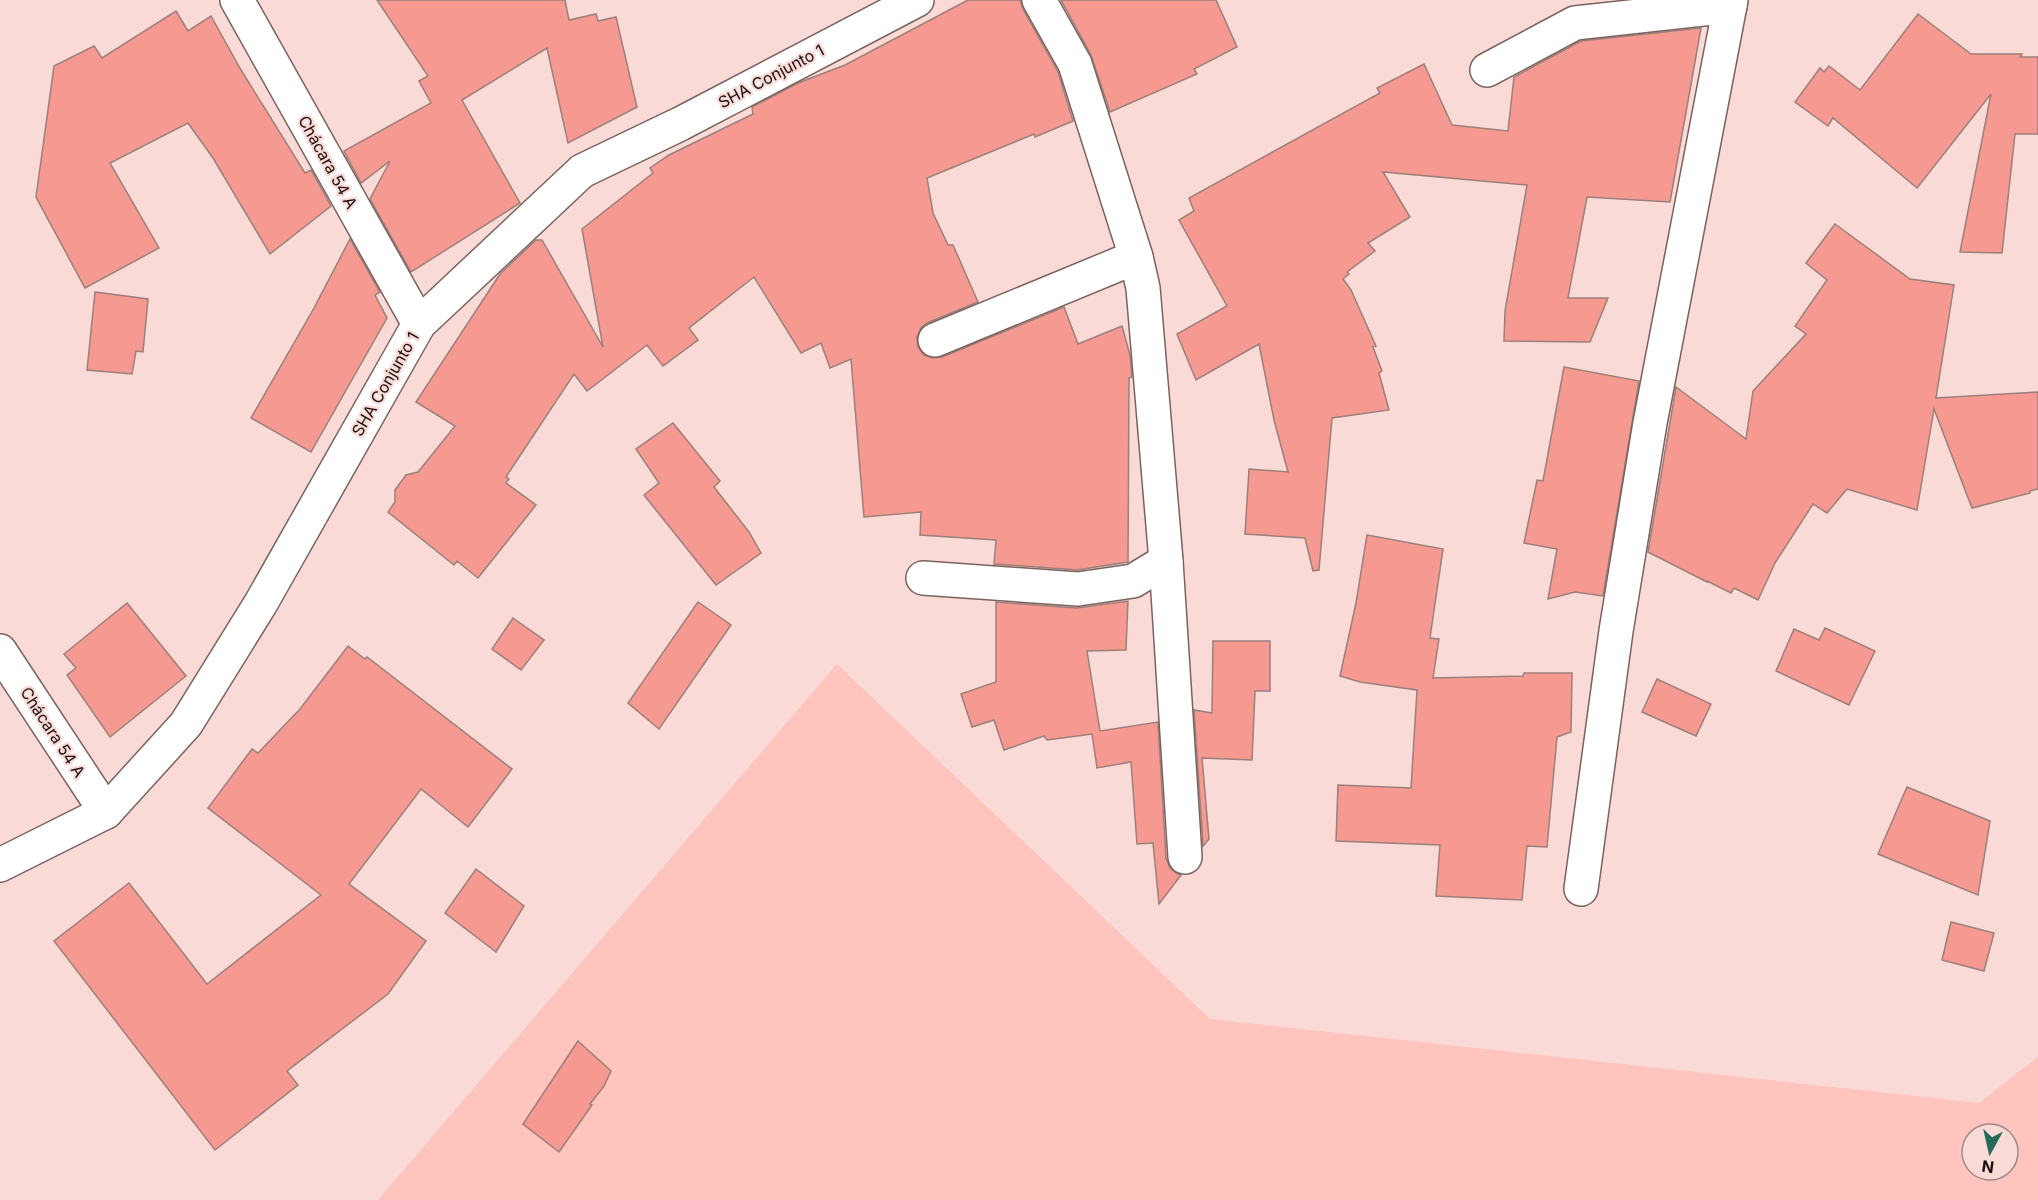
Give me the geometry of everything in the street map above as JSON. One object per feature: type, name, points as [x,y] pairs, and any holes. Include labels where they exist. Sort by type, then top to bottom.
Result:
[{"type":"street","name":"Chácara 54 A","points":[[237,0],[419,324]]},
{"type":"street","name":"SHA Conjunto 1","points":[[0,865],[105,812],[186,724],[261,603],[419,324],[582,171],[680,124],[917,0]]},
{"type":"street","points":[[1039,0],[1075,64],[1136,257],[1143,288],[1166,561],[1185,857]]},
{"type":"street","points":[[1487,70],[1575,23],[1731,3],[1650,423],[1616,631],[1581,889]]},
{"type":"street","points":[[935,340],[1136,257]]},
{"type":"street","points":[[923,578],[1078,589],[1133,581],[1166,561]]},
{"type":"street","name":"Chácara 54 A","points":[[0,651],[105,812]]},
{"type":"shaded area","points":[[837,664],[1210,1019],[1979,1103],[2038,1057],[2038,1200],[378,1200]]},
{"type":"building","points":[[377,0],[565,0],[569,20],[596,14],[598,21],[616,17],[637,107],[568,143],[547,48],[462,100],[520,203],[411,272],[370,199],[390,161],[361,183],[344,151],[431,103],[419,81],[428,76]]},
{"type":"building","points":[[968,0],[1020,0],[1058,72],[1073,121],[1035,137],[1034,134],[927,178],[933,213],[948,245],[953,245],[978,302],[927,323],[921,328],[917,337],[918,347],[924,355],[932,358],[942,357],[1064,307],[1078,344],[1122,326],[1130,355],[1132,377],[1129,378],[1128,562],[1077,570],[994,564],[996,540],[920,535],[921,512],[864,517],[851,359],[830,368],[821,343],[801,353],[754,277],[689,328],[698,340],[663,366],[647,345],[587,391],[574,374],[506,477],[509,479],[506,483],[536,505],[478,578],[457,561],[454,565],[388,512],[395,502],[395,490],[406,475],[418,472],[455,426],[416,402],[500,274],[536,240],[542,240],[603,347],[582,229],[653,173],[650,168],[669,155],[753,114],[752,107],[798,83],[845,65]]},
{"type":"building","points":[[1061,0],[1216,0],[1237,47],[1194,69],[1197,74],[1110,112],[1091,55]]},
{"type":"building","points":[[176,11],[188,31],[211,16],[241,70],[305,173],[311,170],[331,206],[270,254],[213,158],[188,123],[110,163],[159,248],[85,288],[36,197],[54,66],[94,46],[102,58]]},
{"type":"building","points":[[1918,14],[1971,54],[2022,54],[2020,57],[2038,57],[2038,134],[2015,134],[2002,253],[1960,252],[1991,94],[1917,188],[1833,118],[1828,126],[1795,102],[1820,68],[1824,72],[1829,66],[1860,90]]},
{"type":"building","points":[[1701,28],[1670,202],[1587,197],[1568,298],[1608,298],[1590,342],[1504,341],[1505,311],[1527,185],[1383,172],[1410,217],[1368,243],[1375,251],[1347,272],[1349,274],[1343,279],[1351,290],[1376,346],[1373,347],[1382,371],[1379,373],[1389,410],[1332,418],[1319,570],[1313,571],[1305,538],[1245,534],[1249,469],[1288,472],[1274,420],[1259,344],[1196,380],[1177,334],[1227,306],[1179,220],[1194,211],[1189,198],[1380,93],[1377,88],[1424,64],[1452,125],[1508,131],[1514,77],[1581,41]]},
{"type":"building","points":[[1835,224],[1910,279],[1954,285],[1936,398],[2038,392],[2038,489],[1972,508],[1934,409],[1917,510],[1847,489],[1827,513],[1813,504],[1775,563],[1758,600],[1734,588],[1731,593],[1648,552],[1676,387],[1746,439],[1753,391],[1806,334],[1795,326],[1827,280],[1806,263]]},
{"type":"building","points":[[350,239],[380,292],[375,295],[387,318],[311,452],[251,418],[314,308]]},
{"type":"building","points":[[95,292],[148,299],[143,352],[136,351],[132,374],[87,370]]},
{"type":"building","points":[[1564,367],[1639,381],[1603,596],[1575,592],[1548,599],[1557,549],[1524,543],[1537,480],[1543,481]]},
{"type":"building","points":[[673,423],[720,481],[714,487],[749,532],[761,553],[716,585],[644,495],[659,483],[636,449]]},
{"type":"building","points":[[1367,535],[1443,549],[1430,638],[1439,639],[1433,678],[1572,673],[1571,732],[1557,737],[1547,847],[1527,846],[1522,900],[1436,896],[1440,845],[1336,841],[1338,785],[1411,788],[1417,690],[1360,682],[1340,676],[1356,603]]},
{"type":"building","points":[[1128,601],[1126,650],[1087,651],[1100,731],[1158,722],[1166,858],[1170,868],[1181,875],[1159,904],[1153,843],[1137,844],[1131,762],[1097,768],[1092,734],[1047,740],[1044,736],[1004,750],[994,720],[972,727],[961,694],[996,682],[996,602],[1077,608]]},
{"type":"building","points":[[698,602],[731,625],[659,729],[628,703]]},
{"type":"building","points":[[127,603],[186,676],[110,737],[67,675],[76,668],[64,654]]},
{"type":"building","points":[[513,618],[544,640],[521,670],[492,649]]},
{"type":"building","points":[[1825,628],[1875,651],[1849,705],[1776,671],[1794,629],[1819,640]]},
{"type":"building","points":[[1213,641],[1270,641],[1270,691],[1255,691],[1252,760],[1202,758],[1209,839],[1203,846],[1194,710],[1212,713]]},
{"type":"building","points":[[348,646],[365,659],[367,657],[512,769],[468,827],[421,789],[349,884],[426,941],[388,994],[287,1071],[298,1085],[215,1150],[54,941],[129,883],[207,984],[321,895],[208,808],[252,749],[258,753],[300,709]]},
{"type":"building","points":[[1657,679],[1711,704],[1696,736],[1642,712]]},
{"type":"building","points":[[1907,787],[1990,821],[1978,895],[1878,854]]},
{"type":"building","points":[[476,869],[524,906],[496,952],[445,913]]},
{"type":"building","points":[[1951,922],[1994,933],[1984,971],[1942,960]]},
{"type":"building","points":[[578,1041],[611,1071],[604,1086],[590,1104],[592,1105],[559,1152],[523,1124]]}]
